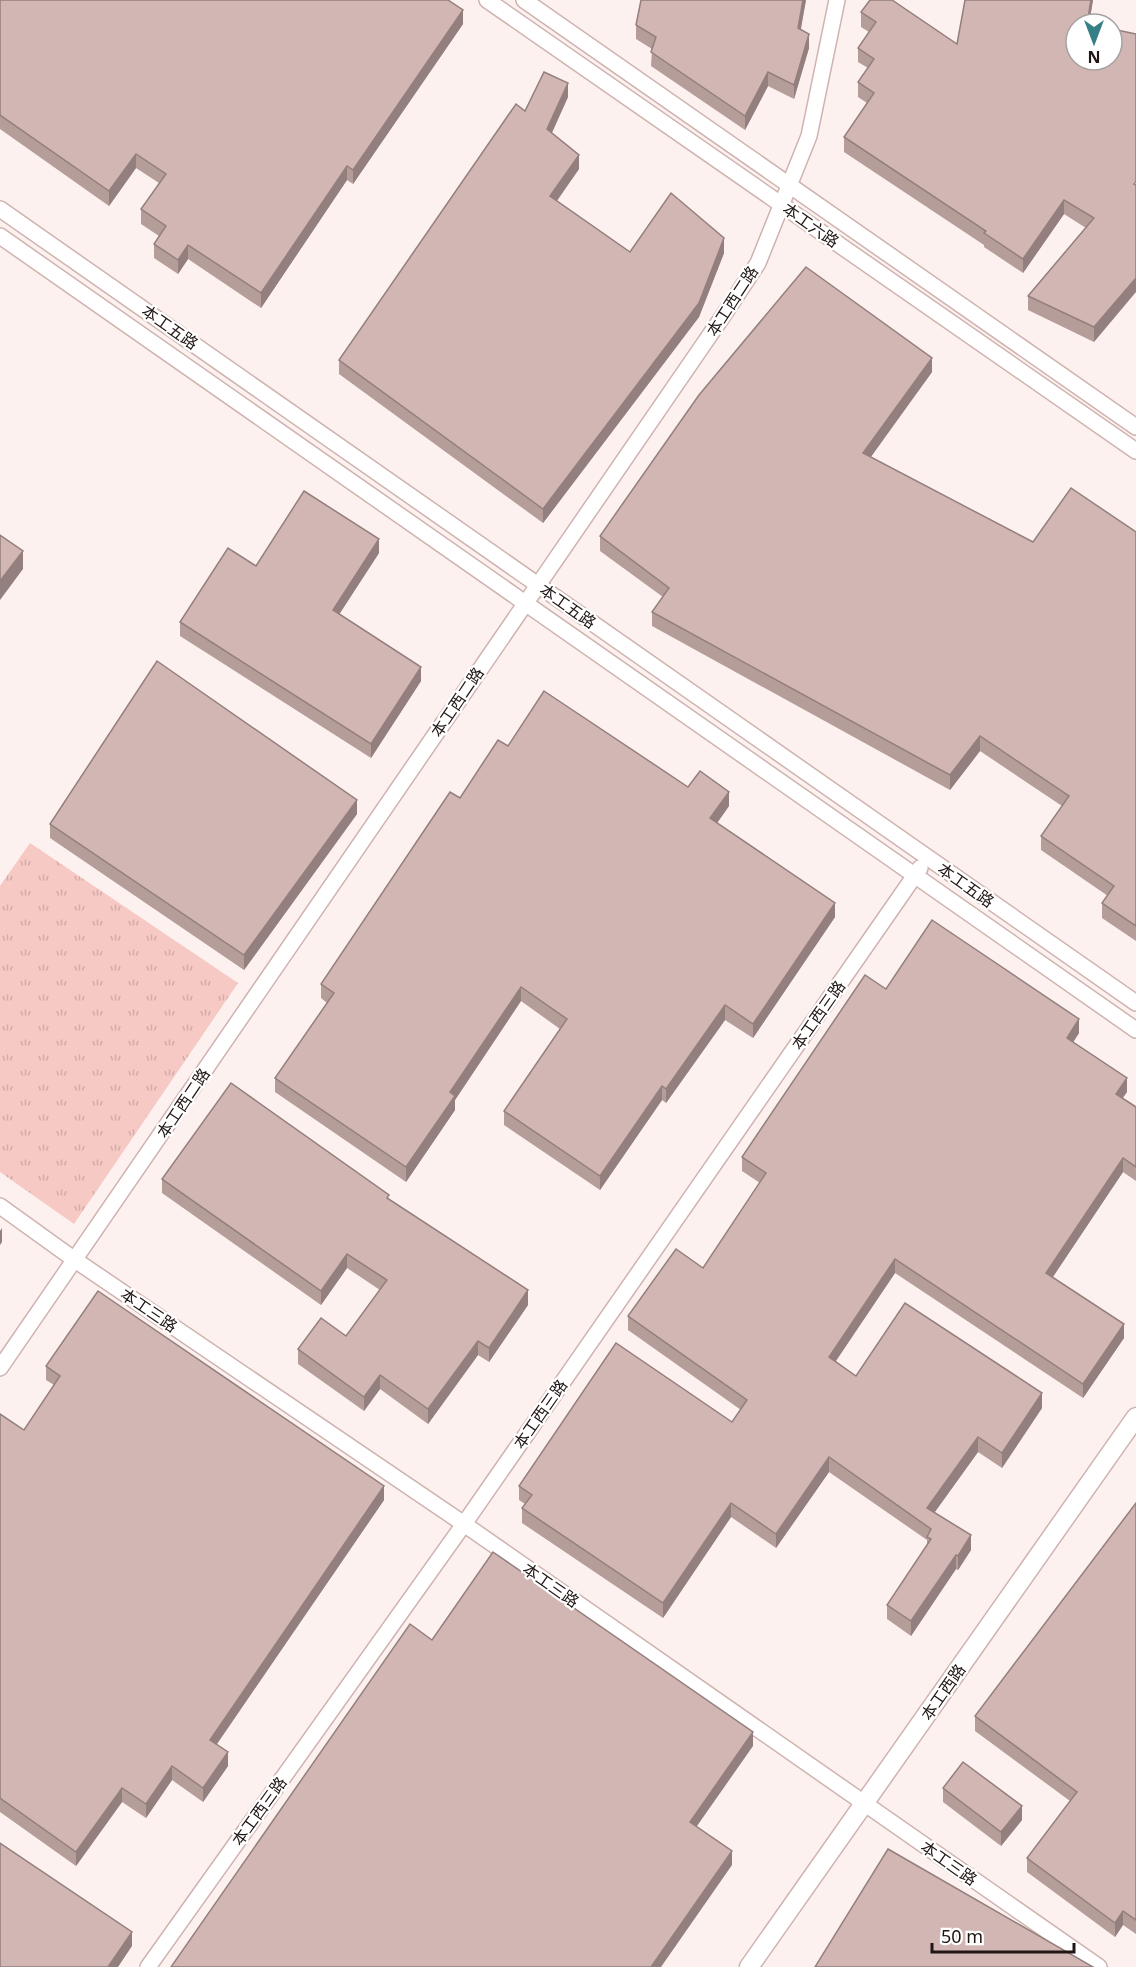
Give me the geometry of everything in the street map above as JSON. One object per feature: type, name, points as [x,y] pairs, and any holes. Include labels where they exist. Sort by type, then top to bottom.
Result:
[{"type":"street","name":"本工六路","points":[[487,0],[1136,451]]},
{"type":"street","name":"本工六路","points":[[524,0],[1136,427]]},
{"type":"street","name":"本工西二路","points":[[0,1368],[758,263],[780,203],[809,136],[837,0]]},
{"type":"street","name":"本工五路","points":[[0,208],[1136,1003]]},
{"type":"street","name":"本工五路","points":[[0,236],[1136,1030]]},
{"type":"street","name":"本工西三路","points":[[148,1967],[464,1524],[927,858]]},
{"type":"street","name":"本工三路","points":[[0,1206],[75,1260],[464,1524],[1099,1967]]},
{"type":"street","name":"本工西路","points":[[749,1967],[1136,1417]]},
{"type":"green space","points":[[30,843],[238,983],[74,1224],[0,1172],[0,886]]},
{"type":"building","points":[[0,0],[448,0],[463,10],[353,170],[347,166],[261,293],[188,245],[178,260],[154,244],[166,226],[141,209],[166,174],[136,154],[109,191],[0,115]]},
{"type":"building","points":[[641,0],[803,0],[798,28],[809,34],[794,85],[768,72],[745,116],[651,52],[656,37],[636,25]]},
{"type":"building","points":[[870,0],[892,0],[957,44],[965,0],[1091,0],[1089,12],[1064,12],[1064,72],[1124,72],[1124,32],[1136,34],[1136,182],[1134,184],[1136,185],[1136,278],[1094,327],[1028,296],[1094,218],[1064,200],[1023,259],[984,233],[986,231],[844,137],[874,93],[858,82],[874,59],[858,48],[876,22],[861,12]]},
{"type":"building","points":[[544,72],[568,83],[547,129],[579,155],[550,196],[630,252],[671,193],[724,238],[699,303],[543,509],[339,360],[516,104],[525,111]]},
{"type":"building","points":[[806,267],[932,358],[863,453],[1033,542],[1071,488],[1136,532],[1136,926],[1102,903],[1114,886],[1041,836],[1069,796],[980,736],[950,775],[652,612],[669,588],[600,536],[699,395]]},
{"type":"building","points":[[304,491],[379,539],[333,610],[421,667],[371,744],[180,622],[228,548],[256,566]]},
{"type":"building","points":[[0,535],[23,551],[0,581]]},
{"type":"building","points":[[157,661],[357,800],[244,955],[50,824]]},
{"type":"building","points":[[544,691],[688,787],[700,771],[729,792],[710,818],[835,903],[753,1024],[725,1005],[666,1089],[662,1086],[600,1176],[504,1111],[567,1019],[521,987],[450,1092],[455,1096],[406,1167],[275,1078],[334,993],[321,984],[450,792],[460,798],[498,740],[508,746]]},
{"type":"building","points":[[932,920],[1079,1019],[1067,1038],[1127,1078],[1116,1094],[1136,1107],[1136,1167],[1123,1158],[1046,1273],[1124,1324],[1083,1384],[895,1259],[829,1357],[856,1376],[905,1303],[1042,1393],[1002,1453],[978,1437],[927,1508],[971,1535],[958,1556],[956,1555],[911,1621],[887,1605],[931,1539],[927,1537],[931,1529],[829,1457],[776,1534],[731,1503],[663,1603],[522,1508],[532,1495],[519,1486],[616,1343],[732,1422],[747,1400],[628,1316],[676,1249],[703,1268],[766,1173],[742,1157],[865,975],[886,989]]},
{"type":"building","points":[[231,1083],[389,1195],[387,1198],[528,1290],[489,1348],[478,1341],[428,1409],[380,1375],[364,1397],[298,1349],[321,1318],[346,1336],[387,1280],[347,1254],[321,1291],[162,1179]]},
{"type":"building","points":[[98,1291],[384,1486],[210,1740],[228,1752],[203,1788],[172,1766],[146,1804],[122,1788],[76,1852],[0,1798],[0,1414],[24,1430],[60,1376],[46,1366]]},
{"type":"building","points":[[1136,1503],[1136,1920],[1123,1911],[1115,1923],[1027,1858],[1077,1792],[975,1716]]},
{"type":"building","points":[[493,1552],[753,1732],[690,1822],[732,1851],[651,1967],[171,1967],[410,1624],[432,1640]]},
{"type":"building","points":[[963,1762],[1022,1806],[1001,1832],[943,1788]]},
{"type":"building","points":[[0,1843],[132,1932],[108,1967],[0,1967]]},
{"type":"building","points":[[888,1849],[1093,1967],[815,1967]]}]
